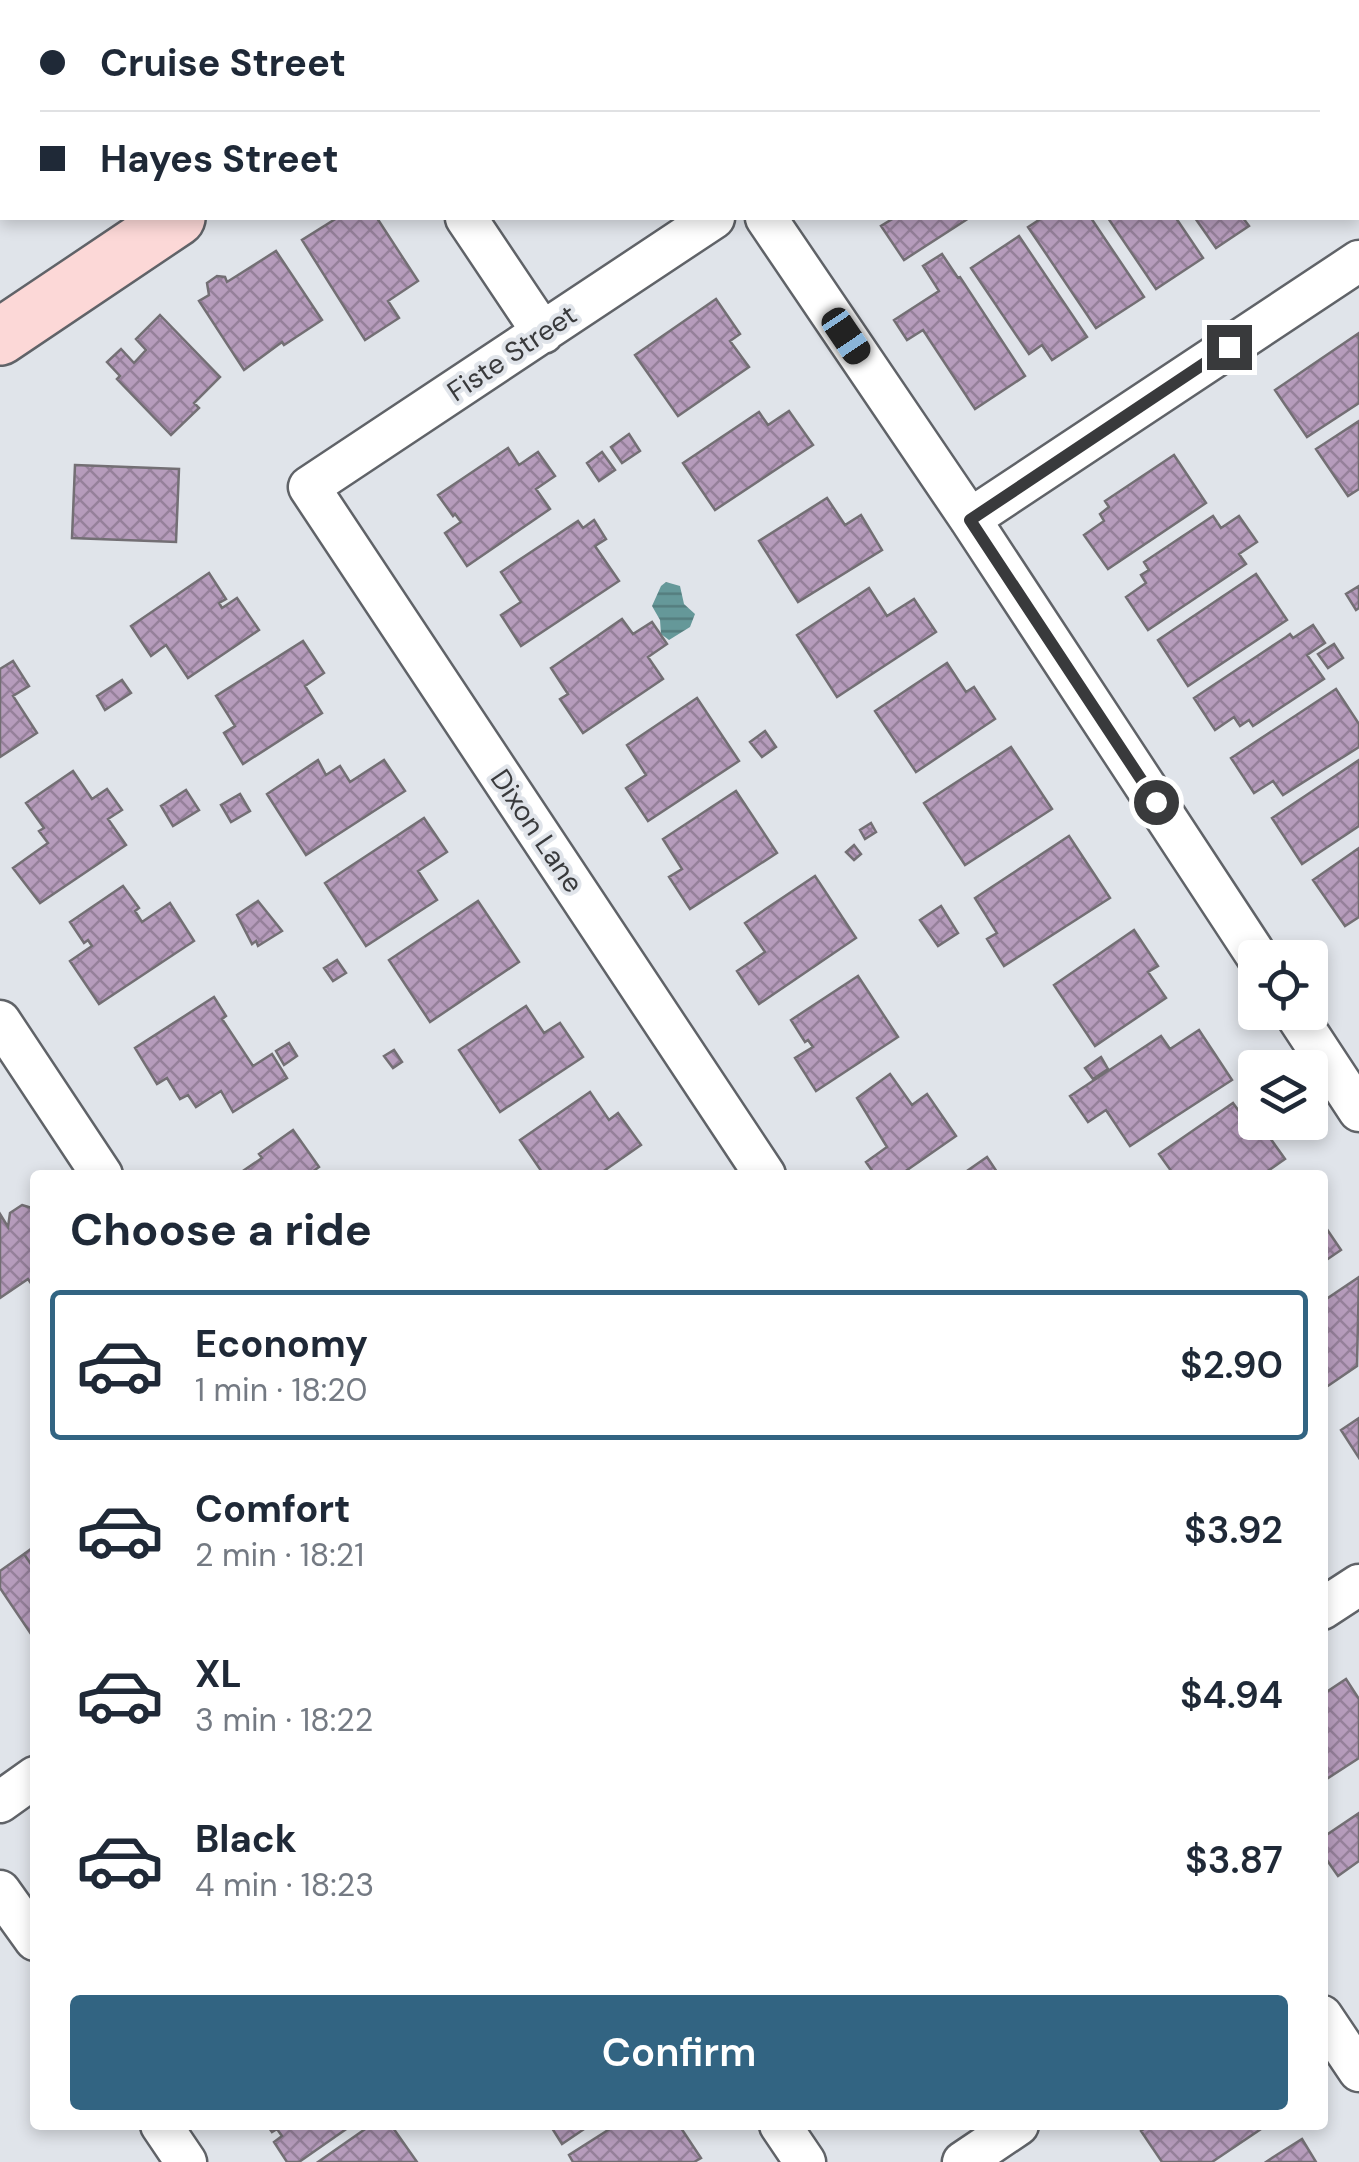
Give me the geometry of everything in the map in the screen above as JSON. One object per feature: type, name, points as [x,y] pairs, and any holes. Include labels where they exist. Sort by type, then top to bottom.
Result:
[{"type":"street","points":[[0,337],[174,220]]},
{"type":"street","points":[[467,220],[543,333]]},
{"type":"street","name":"Fiste Street","points":[[309,487],[711,220]]},
{"type":"street","points":[[767,220],[1246,940]]},
{"type":"street","points":[[970,520],[1359,260]]},
{"type":"street","name":"Dixon Lane","points":[[309,487],[763,1170]]},
{"type":"street","points":[[0,1021],[11,1062],[98,1170]]},
{"type":"street","points":[[1306,1030],[1359,1111]]},
{"type":"street","points":[[1328,1605],[1359,1585]]},
{"type":"street","points":[[0,1802],[30,1781]]},
{"type":"street","points":[[0,1891],[30,1933]]},
{"type":"street","points":[[1328,2025],[1359,2071]]},
{"type":"street","points":[[164,2130],[186,2162]]},
{"type":"street","points":[[783,2130],[805,2162]]},
{"type":"street","points":[[963,2162],[1011,2130]]},
{"type":"water","points":[[666,582],[680,586],[684,604],[695,614],[690,627],[669,640],[661,634],[660,620],[652,606]]},
{"type":"building","points":[[334,220],[378,220],[418,281],[388,301],[399,318],[365,340],[302,240]]},
{"type":"building","points":[[891,220],[966,220],[904,260],[881,226]]},
{"type":"building","points":[[1039,220],[1092,220],[1144,297],[1096,328],[1028,227]]},
{"type":"building","points":[[1109,220],[1177,220],[1203,258],[1156,289]]},
{"type":"building","points":[[1196,220],[1244,220],[1249,226],[1216,248]]},
{"type":"building","points":[[1019,236],[1087,337],[1052,360],[1042,345],[1029,354],[971,268]]},
{"type":"building","points":[[276,251],[322,320],[284,345],[282,342],[244,370],[199,301],[209,295],[207,283],[217,276],[225,277],[227,282]]},
{"type":"building","points":[[942,254],[1025,376],[975,409],[923,330],[907,340],[894,320],[939,291],[923,266]]},
{"type":"building","points":[[716,299],[740,334],[730,341],[749,367],[678,416],[635,355]]},
{"type":"building","points":[[160,315],[220,377],[194,403],[199,408],[171,435],[117,379],[120,376],[107,362],[121,349],[134,363],[146,350],[136,339]]},
{"type":"building","points":[[1359,333],[1359,403],[1307,437],[1275,390]]},
{"type":"building","points":[[789,411],[813,445],[715,510],[683,463],[759,412],[768,425]]},
{"type":"building","points":[[1359,421],[1359,489],[1348,496],[1316,449]]},
{"type":"building","points":[[629,434],[640,451],[622,463],[611,447]]},
{"type":"building","points":[[508,448],[519,465],[538,452],[555,476],[536,489],[550,509],[467,566],[445,533],[461,522],[438,495]]},
{"type":"building","points":[[602,452],[615,470],[599,481],[587,463]]},
{"type":"building","points":[[1174,455],[1206,503],[1108,569],[1084,535],[1104,521],[1100,514],[1109,507],[1105,501]]},
{"type":"building","points":[[75,465],[179,469],[176,542],[72,538]]},
{"type":"building","points":[[827,498],[845,525],[861,515],[882,550],[798,602],[759,541]]},
{"type":"building","points":[[1213,516],[1221,528],[1239,516],[1257,542],[1239,554],[1246,564],[1148,630],[1126,597],[1146,583],[1141,575],[1149,570],[1144,562]]},
{"type":"building","points":[[594,520],[606,539],[595,546],[619,581],[521,646],[501,615],[521,602],[501,572],[578,521],[583,528]]},
{"type":"building","points":[[209,573],[226,599],[219,603],[222,608],[237,598],[259,630],[188,678],[166,645],[151,656],[131,626]]},
{"type":"building","points":[[1256,574],[1287,620],[1188,686],[1158,640]]},
{"type":"building","points":[[1359,586],[1359,608],[1356,610],[1346,594]]},
{"type":"building","points":[[869,588],[887,616],[914,599],[936,632],[837,697],[797,635]]},
{"type":"building","points":[[622,619],[633,634],[652,622],[667,644],[648,657],[663,679],[583,733],[560,699],[568,694],[551,668]]},
{"type":"building","points":[[1313,625],[1325,643],[1307,655],[1324,679],[1253,726],[1249,720],[1240,726],[1234,717],[1215,730],[1194,698],[1290,634],[1293,638]]},
{"type":"building","points":[[303,641],[324,673],[305,686],[322,713],[243,764],[224,733],[235,726],[216,696]]},
{"type":"building","points":[[1334,644],[1343,658],[1328,668],[1318,654]]},
{"type":"building","points":[[13,661],[29,686],[13,696],[37,733],[0,757],[0,669]]},
{"type":"building","points":[[947,663],[966,692],[974,687],[995,719],[916,772],[875,711]]},
{"type":"building","points":[[122,680],[131,693],[105,710],[97,696]]},
{"type":"building","points":[[1336,689],[1359,724],[1359,747],[1283,795],[1273,781],[1254,793],[1231,758]]},
{"type":"building","points":[[697,698],[739,761],[648,821],[626,788],[646,775],[627,745]]},
{"type":"building","points":[[765,731],[776,747],[762,757],[750,742]]},
{"type":"building","points":[[1011,747],[1052,809],[965,865],[924,803]]},
{"type":"building","points":[[318,760],[326,775],[340,766],[350,782],[384,760],[405,791],[306,855],[267,794]]},
{"type":"building","points":[[1359,760],[1359,826],[1302,864],[1272,818]]},
{"type":"building","points":[[73,771],[92,799],[107,789],[122,810],[108,819],[126,845],[40,903],[13,868],[48,843],[39,831],[44,828],[26,803]]},
{"type":"building","points":[[186,790],[199,810],[173,826],[161,806]]},
{"type":"building","points":[[736,791],[777,853],[690,909],[669,877],[682,869],[663,839]]},
{"type":"building","points":[[240,794],[250,811],[231,822],[221,805]]},
{"type":"building","points":[[424,818],[447,852],[418,871],[437,900],[366,946],[325,883]]},
{"type":"building","points":[[871,823],[876,832],[865,839],[860,830]]},
{"type":"building","points":[[1069,836],[1110,898],[1004,966],[987,939],[997,933],[975,898]]},
{"type":"building","points":[[854,845],[861,854],[854,860],[846,852]]},
{"type":"building","points":[[1359,848],[1359,917],[1345,926],[1313,880]]},
{"type":"building","points":[[815,876],[856,938],[759,1004],[737,971],[765,952],[745,923]]},
{"type":"building","points":[[123,886],[139,908],[135,911],[142,922],[170,903],[194,941],[99,1004],[70,961],[92,946],[88,940],[84,943],[70,922]]},
{"type":"building","points":[[258,901],[282,931],[258,946],[256,941],[252,944],[237,915]]},
{"type":"building","points":[[478,901],[519,962],[430,1022],[389,960]]},
{"type":"building","points":[[941,906],[958,933],[938,946],[920,920]]},
{"type":"building","points":[[1134,930],[1158,966],[1148,972],[1166,998],[1095,1046],[1054,985]]},
{"type":"building","points":[[337,960],[346,973],[333,981],[324,968]]},
{"type":"building","points":[[858,976],[898,1037],[816,1091],[795,1058],[813,1047],[808,1040],[805,1042],[791,1020]]},
{"type":"building","points":[[214,997],[226,1016],[222,1019],[253,1066],[272,1054],[287,1078],[233,1112],[221,1091],[196,1107],[188,1095],[180,1099],[167,1078],[157,1084],[135,1048]]},
{"type":"building","points":[[526,1006],[544,1033],[560,1023],[583,1057],[500,1112],[459,1050]]},
{"type":"building","points":[[1199,1030],[1232,1080],[1130,1146],[1106,1110],[1088,1122],[1070,1096],[1161,1036],[1170,1049]]},
{"type":"building","points":[[289,1043],[297,1056],[284,1065],[276,1051]]},
{"type":"building","points":[[394,1050],[402,1062],[393,1068],[384,1056]]},
{"type":"building","points":[[1101,1057],[1108,1069],[1093,1079],[1085,1068]]},
{"type":"building","points":[[890,1074],[912,1105],[927,1094],[956,1136],[907,1170],[872,1170],[866,1162],[887,1147],[857,1098]]},
{"type":"building","points":[[590,1092],[609,1120],[618,1113],[641,1145],[605,1170],[541,1170],[520,1140]]},
{"type":"building","points":[[1233,1103],[1238,1110],[1238,1140],[1271,1140],[1285,1159],[1269,1170],[1170,1170],[1159,1154]]},
{"type":"building","points":[[293,1130],[319,1167],[244,1170],[262,1158],[259,1154]]},
{"type":"building","points":[[987,1157],[996,1170],[968,1170]]},
{"type":"building","points":[[22,1205],[30,1207],[30,1282],[28,1279],[0,1298],[0,1214],[8,1227],[10,1213]]},
{"type":"building","points":[[1328,1231],[1341,1250],[1328,1259]]},
{"type":"building","points":[[1359,1277],[1357,1366],[1328,1386],[1328,1298]]},
{"type":"building","points":[[1359,1418],[1359,1458],[1341,1430]]},
{"type":"building","points":[[24,1554],[30,1563],[30,1633],[0,1588],[0,1571]]},
{"type":"building","points":[[1346,1679],[1359,1699],[1359,1758],[1328,1778],[1328,1691]]},
{"type":"building","points":[[1359,1813],[1359,1861],[1338,1876],[1328,1862],[1328,1834]]},
{"type":"building","points":[[278,2130],[345,2130],[299,2162],[287,2162],[274,2142],[282,2136]]},
{"type":"building","points":[[364,2130],[395,2130],[417,2162],[318,2162]]},
{"type":"building","points":[[553,2130],[583,2130],[562,2144]]},
{"type":"building","points":[[608,2130],[682,2130],[701,2158],[694,2162],[573,2162],[569,2155]]},
{"type":"building","points":[[1260,2130],[1212,2162],[1162,2162],[1141,2131]]},
{"type":"building","points":[[1302,2139],[1316,2162],[1266,2162],[1275,2156]]},
{"type":"route","points":[[1156,802],[970,520],[1229,347]]}]
